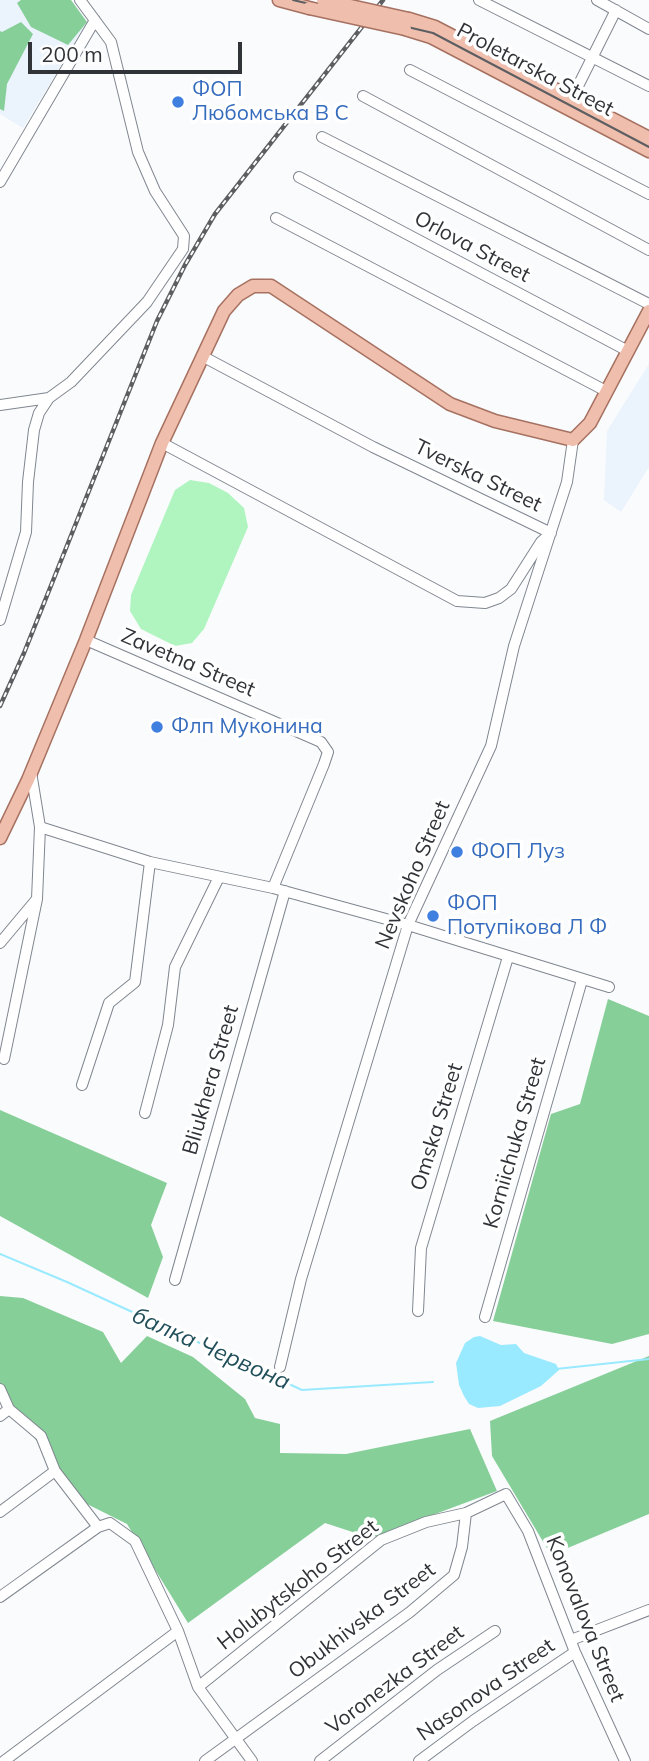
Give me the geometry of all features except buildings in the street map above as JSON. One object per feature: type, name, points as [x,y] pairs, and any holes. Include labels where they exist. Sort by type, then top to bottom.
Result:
[{"type":"main road","name":"Proletarska Street","points":[[279,0],[309,8],[407,24]]},
{"type":"main road","name":"Proletarska Street","points":[[323,0],[407,24],[569,103],[649,138]]},
{"type":"main road","name":"Proletarska Street","points":[[569,103],[649,151]]},
{"type":"main road","points":[[0,838],[31,772],[86,640],[162,443],[224,311],[238,295],[253,286],[271,286],[450,404],[495,421],[573,440],[590,423],[649,311]]},
{"type":"street","points":[[0,405],[48,397],[71,382],[147,302],[183,249],[184,236],[155,191],[138,152],[111,42],[80,0]]},
{"type":"street","points":[[479,0],[649,86]]},
{"type":"street","points":[[597,0],[649,29]]},
{"type":"street","points":[[569,103],[616,10]]},
{"type":"street","points":[[0,182],[95,20]]},
{"type":"street","points":[[410,70],[649,194]]},
{"type":"street","points":[[363,96],[649,250]]},
{"type":"street","name":"Orlova Street","points":[[323,137],[649,304]]},
{"type":"street","name":"Orlova Street","points":[[299,177],[628,351]]},
{"type":"street","points":[[276,218],[606,391]]},
{"type":"street","name":"Tverska Street","points":[[162,443],[457,601],[485,603],[499,598],[511,589],[541,542],[551,533],[373,447],[202,356]]},
{"type":"street","points":[[0,620],[26,532],[34,430],[48,397]]},
{"type":"street","name":"Nevskoho Street","points":[[280,1367],[301,1279],[408,925],[491,746],[514,646],[567,482],[573,440]]},
{"type":"street","name":"Zavetna Street","points":[[86,640],[321,742],[328,752],[273,888]]},
{"type":"street","points":[[4,1059],[37,899],[40,827],[31,772]]},
{"type":"street","points":[[40,827],[150,862],[273,888],[408,925],[609,987]]},
{"type":"street","points":[[82,1085],[109,1003],[135,982],[150,862]]},
{"type":"street","points":[[145,1113],[168,1025],[175,967],[219,877]]},
{"type":"street","name":"Bliukhera Street","points":[[175,1280],[285,891]]},
{"type":"street","points":[[0,943],[37,899]]},
{"type":"street","name":"Omska Street","points":[[418,1311],[421,1248],[508,957]]},
{"type":"street","name":"Korniichuka Street","points":[[485,1317],[582,980]]},
{"type":"street","points":[[0,1389],[4,1412],[41,1436],[55,1471],[98,1527]]},
{"type":"street","points":[[0,1511],[55,1471]]},
{"type":"street","name":"Konovalova Street","points":[[466,1513],[506,1494],[528,1531],[575,1651],[625,1761]]},
{"type":"street","name":"Holubytskoho Street","points":[[198,1687],[381,1540],[426,1522],[466,1513]]},
{"type":"street","name":"Obukhivska Street","points":[[205,1761],[410,1612],[454,1575],[462,1547],[466,1513]]},
{"type":"street","points":[[0,1597],[98,1527],[110,1523],[135,1541],[178,1631],[198,1687],[252,1761]]},
{"type":"street","points":[[571,1640],[649,1610]]},
{"type":"street","points":[[4,1761],[178,1631]]},
{"type":"street","name":"Voronezka Street","points":[[320,1761],[437,1670],[495,1631]]},
{"type":"street","name":"Nasonova Street","points":[[419,1761],[575,1651]]},
{"type":"shaded area","points":[[0,0],[70,0],[85,25],[23,128],[0,114]]},
{"type":"shaded area","points":[[649,364],[649,467],[621,512],[604,500],[607,431]]},
{"type":"green space","points":[[21,0],[71,0],[87,22],[68,45],[31,27],[17,3]]},
{"type":"green space","points":[[21,22],[33,34],[7,84],[4,111],[0,109],[0,31]]},
{"type":"green space","points":[[190,480],[209,483],[228,493],[244,508],[248,527],[204,629],[192,643],[175,646],[141,629],[130,611],[131,595],[175,490]]},
{"type":"green space","points":[[608,999],[649,1016],[649,1334],[612,1344],[493,1321],[551,1114],[580,1104]]},
{"type":"green space","points":[[0,1110],[167,1183],[151,1225],[163,1257],[148,1298],[0,1216]]},
{"type":"green space","points":[[0,1296],[23,1298],[103,1332],[121,1363],[147,1336],[193,1357],[245,1399],[255,1418],[280,1424],[280,1453],[346,1454],[470,1429],[497,1491],[371,1538],[325,1523],[188,1623],[127,1524],[85,1503],[0,1394]]},
{"type":"green space","points":[[649,1356],[649,1514],[551,1555],[492,1456],[490,1421]]},
{"type":"water","points":[[480,1336],[501,1345],[516,1344],[524,1353],[556,1364],[559,1370],[541,1386],[500,1406],[478,1408],[469,1404],[464,1396],[459,1385],[456,1363],[465,1343]]},
{"type":"waterway","name":"балка Червона","points":[[0,1254],[302,1390],[433,1382]]},
{"type":"waterway","name":"балка Червона","points":[[556,1369],[649,1359]]},
{"type":"tram line","points":[[293,0],[433,33],[649,147]]},
{"type":"railway","points":[[0,706],[24,653],[157,321],[185,265],[215,214],[383,0]]},
{"type":"place","name":"ФОП Любомська В С","points":[[178,102]]},
{"type":"place","name":"Флп Муконина","points":[[157,727]]},
{"type":"place","name":"ФОП Луз","points":[[457,852]]},
{"type":"place","name":"ФОП Потупікова Л Ф","points":[[433,916]]}]
